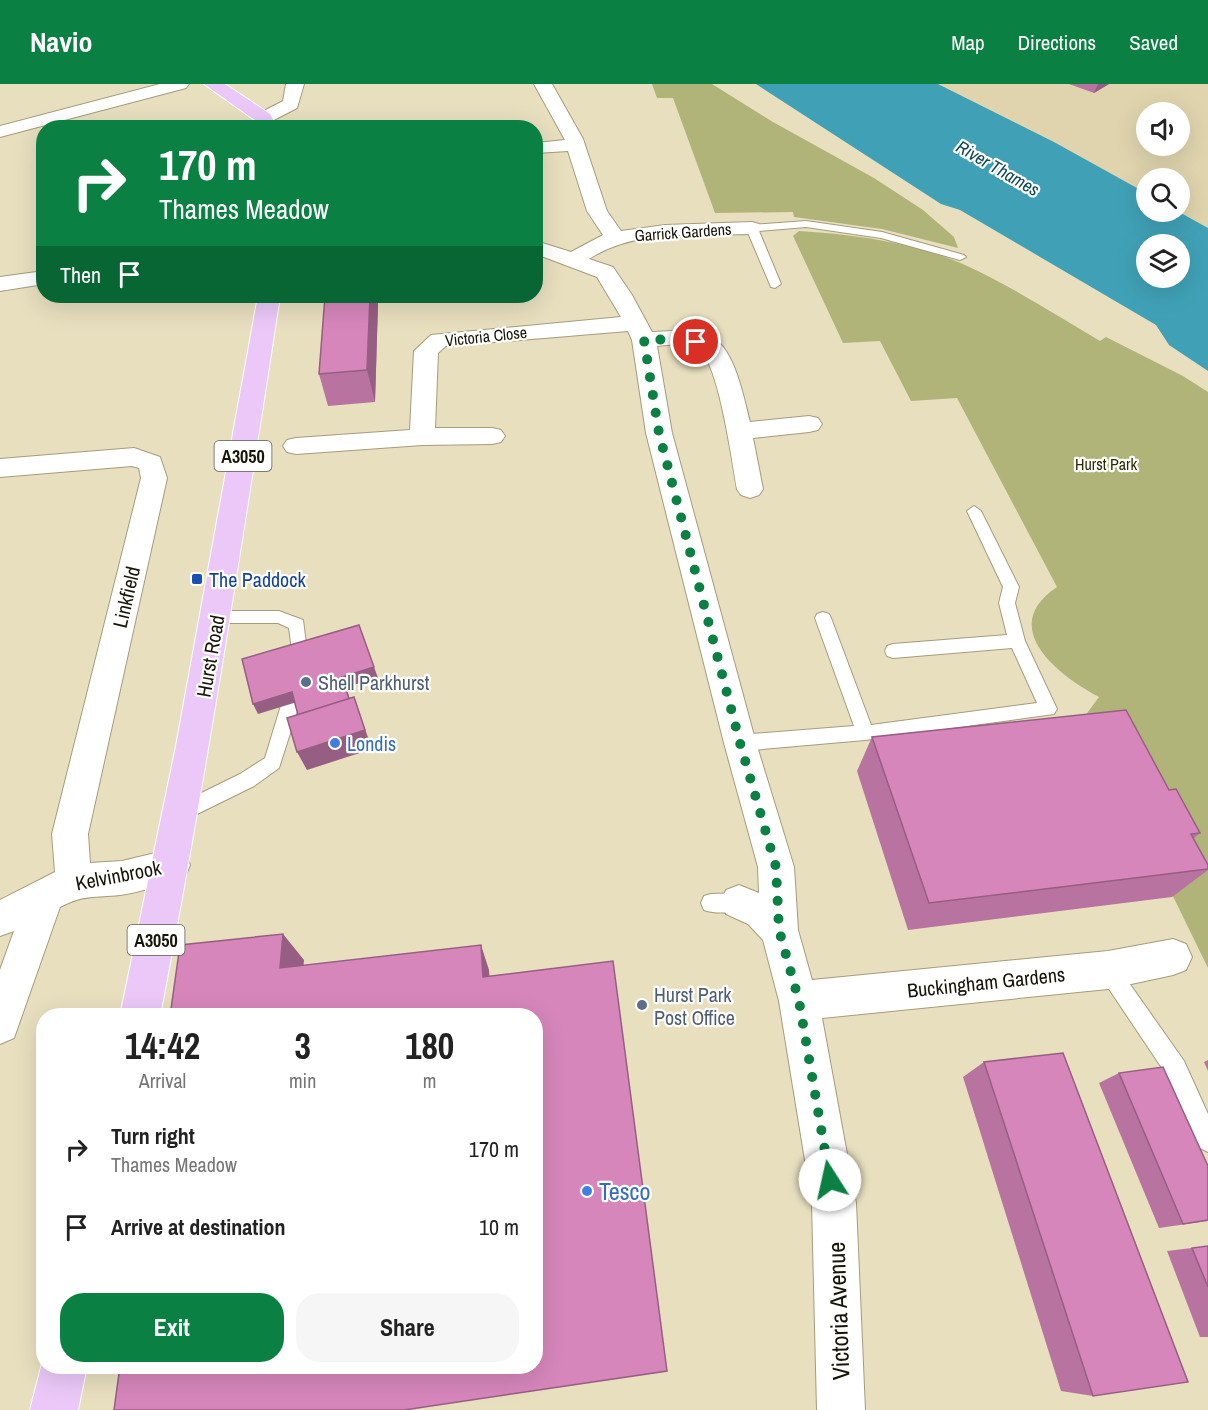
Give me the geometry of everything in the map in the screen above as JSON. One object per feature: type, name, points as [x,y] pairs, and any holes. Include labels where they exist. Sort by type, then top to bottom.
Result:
[{"type":"main road","points":[[213,84],[263,120]]},
{"type":"main road","name":"Hurst Road","points":[[142,1008],[172,865],[217,617],[268,303]]},
{"type":"main road","points":[[54,1410],[61,1374]]},
{"type":"street","points":[[45,120],[180,84]]},
{"type":"street","points":[[271,120],[291,104],[295,84]]},
{"type":"street","name":"Garrick Gardens","points":[[543,84],[576,145],[597,211],[615,238]]},
{"type":"street","points":[[0,132],[36,122]]},
{"type":"street","points":[[543,147],[576,145]]},
{"type":"street","name":"Garrick Gardens","points":[[574,260],[589,249],[615,238],[640,234],[752,228]]},
{"type":"street","name":"Victoria Avenue","points":[[543,249],[605,272],[621,295],[640,331],[659,433],[740,743],[776,867],[779,930],[799,1001],[834,1203],[841,1410]]},
{"type":"street","points":[[0,284],[36,278]]},
{"type":"street","name":"Victoria Close","points":[[422,437],[426,351],[439,340],[640,331],[708,345],[720,360],[740,431],[750,489]]},
{"type":"street","points":[[740,431],[809,424]]},
{"type":"street","points":[[296,446],[422,437],[492,436]]},
{"type":"street","name":"Linkfield","points":[[0,468],[134,458],[151,463],[154,478],[70,834],[60,889]]},
{"type":"street","name":"Kelvinbrook","points":[[0,918],[60,889],[122,878],[172,865]]},
{"type":"street","points":[[0,1024],[60,889]]},
{"type":"street","points":[[725,903],[761,912],[779,930]]},
{"type":"street","name":"Buckingham Gardens","points":[[799,1001],[1108,970],[1173,957]]},
{"type":"lane","points":[[775,284],[752,228],[806,224],[882,235],[960,256]]},
{"type":"lane","points":[[740,743],[865,733],[1048,709],[1017,641],[1007,603],[1011,587],[974,511]]},
{"type":"lane","points":[[217,617],[279,617],[297,624],[299,652]]},
{"type":"lane","points":[[823,618],[865,733]]},
{"type":"lane","points":[[893,651],[1017,641]]},
{"type":"lane","points":[[182,812],[247,780],[273,763],[291,702]]},
{"type":"lane","points":[[1108,970],[1176,1069],[1208,1140]]},
{"type":"shaded area","points":[[938,84],[1208,84],[1208,228],[1190,218],[1190,168],[1136,168],[1136,187],[1054,142]]},
{"type":"green space","points":[[652,84],[712,84],[773,122],[874,178],[923,210],[954,237],[958,248],[882,229],[794,217],[793,212],[715,213],[673,98],[657,98]]},
{"type":"green space","name":"Hurst Park","points":[[799,231],[841,234],[884,241],[946,257],[999,282],[1100,341],[1106,337],[1183,376],[1208,392],[1208,968],[1085,716],[1099,697],[1066,676],[1051,663],[1040,649],[1033,634],[1032,618],[1040,602],[1057,587],[957,398],[911,401],[880,341],[843,343],[793,236]]},
{"type":"water","name":"River Thames","points":[[756,84],[938,84],[1054,142],[1136,187],[1136,222],[1190,222],[1190,218],[1208,228],[1208,371],[1169,345],[1156,325],[960,210],[941,204]]},
{"type":"building","points":[[324,303],[370,303],[367,370],[319,374]]},
{"type":"building","name":"Shell Parkhurst","points":[[359,625],[374,667],[342,677],[349,699],[298,715],[292,692],[253,704],[242,659]]},
{"type":"building","points":[[354,697],[365,730],[297,752],[287,718]]},
{"type":"building","points":[[1126,710],[1169,790],[1176,789],[1200,833],[1191,834],[1208,869],[929,903],[872,737]]},
{"type":"building","name":"Tesco","points":[[283,934],[280,968],[481,945],[483,977],[613,961],[667,1371],[404,1410],[114,1410],[119,1374],[543,1374],[543,1008],[171,1008],[180,945]]},
{"type":"building","points":[[1063,1053],[1188,1382],[1093,1396],[984,1062]]},
{"type":"building","points":[[1163,1067],[1208,1166],[1208,1220],[1183,1224],[1119,1073]]},
{"type":"building","points":[[1208,1246],[1208,1287],[1192,1248]]},
{"type":"place","name":"The Paddock","points":[[197,579]]},
{"type":"place","name":"Shell Parkhurst","points":[[306,682]]},
{"type":"place","name":"Londis","points":[[335,743]]},
{"type":"place","name":"Hurst Park Post Office","points":[[642,1005]]},
{"type":"place","name":"Tesco","points":[[587,1191]]},
{"type":"route","points":[[696,342],[684,339],[644,340],[659,433],[740,743],[776,867],[779,930],[799,1001],[830,1180]]}]
